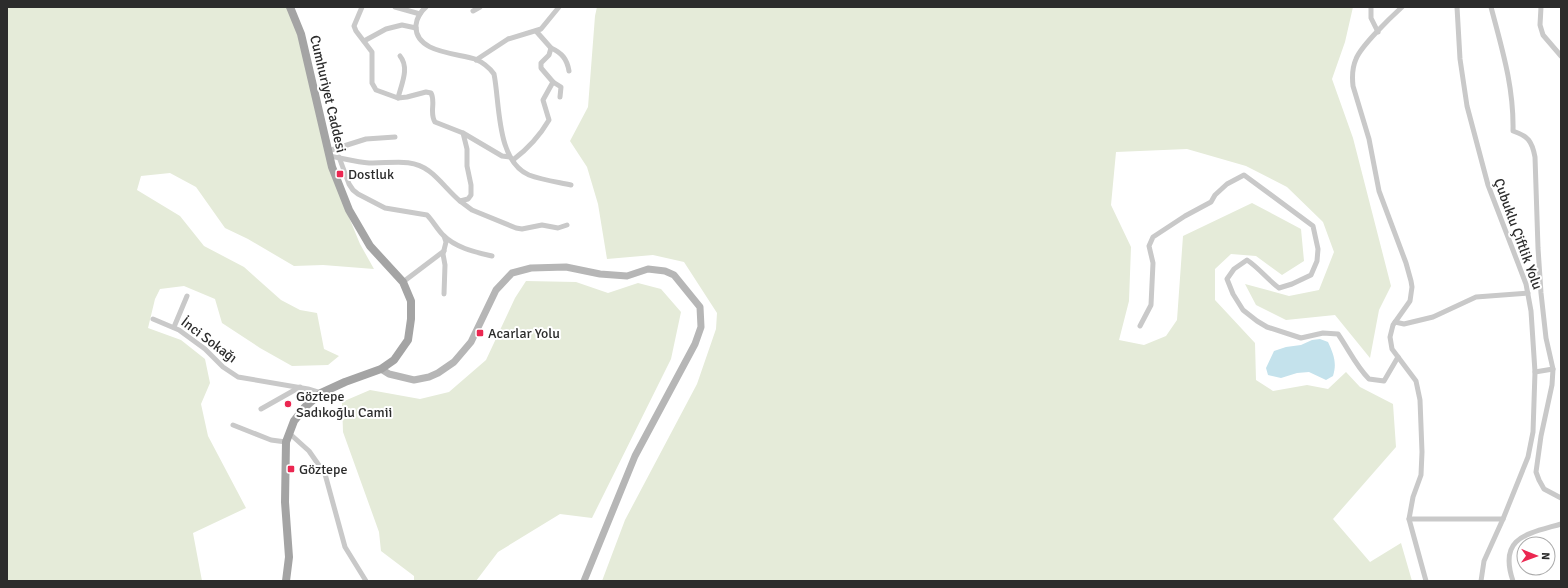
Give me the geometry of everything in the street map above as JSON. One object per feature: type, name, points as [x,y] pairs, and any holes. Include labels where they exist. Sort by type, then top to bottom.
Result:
[{"type":"main road","name":"Cumhuriyet Caddesi","points":[[286,581],[289,557],[285,502],[286,442],[294,421],[305,407],[321,393],[345,382],[381,369],[394,360],[408,340],[411,319],[411,301],[403,282],[370,246],[349,210],[332,167],[301,34],[291,8]]},
{"type":"main road","points":[[381,369],[389,374],[414,380],[429,377],[438,373],[454,362],[471,342],[496,290],[512,273],[531,268],[566,267],[600,274],[627,276],[648,269],[665,271],[674,275],[700,307],[701,327],[695,344],[635,456],[584,581]]},
{"type":"street","points":[[362,7],[354,26],[356,31],[372,52],[372,83],[376,90],[398,98],[426,92],[431,93],[434,98],[432,118],[435,122],[464,133],[502,156],[512,159],[528,174],[571,185]]},
{"type":"street","points":[[395,7],[420,14]]},
{"type":"street","points":[[426,7],[420,14],[417,21],[416,28],[419,38],[428,46],[476,60],[488,67],[494,74],[502,132],[512,159]]},
{"type":"street","points":[[474,10],[480,7]]},
{"type":"street","points":[[476,60],[508,39],[541,29],[559,7]]},
{"type":"street","points":[[1371,7],[1371,18],[1378,32]]},
{"type":"street","points":[[1402,7],[1359,52],[1352,70],[1352,78],[1369,139],[1379,191],[1406,263],[1412,287],[1410,300],[1395,322],[1391,331],[1390,343],[1392,349],[1416,381],[1420,400],[1422,452],[1421,475],[1413,497],[1409,519],[1426,581]]},
{"type":"street","name":"Çubuklu Çiftlik Yolu","points":[[1457,7],[1460,59],[1467,106],[1488,185],[1518,262],[1528,293],[1531,311],[1535,372],[1533,432],[1528,458],[1484,561],[1481,581]]},
{"type":"street","points":[[1491,7],[1511,88],[1513,131],[1529,139],[1533,146],[1535,157],[1541,293],[1546,338],[1553,369],[1552,385],[1541,436],[1536,472],[1544,489],[1561,498]]},
{"type":"street","points":[[1541,7],[1540,25],[1543,35],[1561,56]]},
{"type":"street","points":[[364,40],[386,29],[402,25],[416,28]]},
{"type":"street","points":[[536,31],[551,48],[564,56],[569,71]]},
{"type":"street","points":[[551,48],[549,55],[540,65],[552,82],[561,87],[560,97]]},
{"type":"street","points":[[398,98],[405,74],[404,60],[400,56]]},
{"type":"street","points":[[512,159],[531,146],[550,120],[543,100],[552,82]]},
{"type":"street","points":[[460,201],[468,199],[471,195],[471,186],[467,166],[467,148],[464,133]]},
{"type":"street","points":[[328,153],[366,139],[395,137]]},
{"type":"street","points":[[328,153],[339,157],[369,163],[408,162],[421,166],[429,171],[449,192],[472,210],[516,228],[522,229],[542,225],[558,228],[567,225]]},
{"type":"street","points":[[339,157],[349,184],[358,194],[385,208],[427,215],[443,235],[446,242],[444,251],[444,294]]},
{"type":"street","points":[[1140,326],[1152,305],[1153,263],[1149,246],[1153,237],[1185,216],[1211,202],[1215,195],[1227,184],[1244,175],[1313,226],[1318,249],[1317,261],[1311,275],[1279,288],[1257,267],[1247,260],[1234,269],[1227,279],[1232,294],[1243,310],[1267,327],[1301,338],[1323,333],[1338,334],[1349,350],[1357,366],[1368,379],[1384,381],[1398,357]]},
{"type":"street","points":[[443,235],[457,245],[470,251],[492,256]]},
{"type":"street","points":[[403,282],[444,251]]},
{"type":"street","points":[[1395,322],[1404,324],[1433,317],[1476,297],[1528,293]]},
{"type":"street","points":[[174,327],[186,296]]},
{"type":"street","name":"İnci Sokağı","points":[[153,319],[174,327],[205,349],[223,367],[238,377],[300,387],[321,393]]},
{"type":"street","points":[[1535,372],[1553,369]]},
{"type":"street","points":[[261,409],[300,387]]},
{"type":"street","points":[[233,425],[271,440],[286,442]]},
{"type":"street","points":[[289,433],[309,451],[324,474],[344,547],[366,581]]},
{"type":"street","points":[[1409,519],[1503,519]]},
{"type":"street","points":[[1513,581],[1508,564],[1510,551],[1514,542],[1524,535],[1561,524]]},
{"type":"green space","points":[[7,7],[288,7],[299,37],[339,193],[360,244],[374,269],[323,265],[294,266],[248,239],[225,228],[196,187],[170,173],[141,176],[137,190],[180,216],[204,246],[244,267],[281,300],[300,310],[317,313],[324,349],[339,356],[328,365],[292,366],[260,348],[222,323],[215,299],[184,286],[160,289],[155,299],[148,328],[181,340],[205,359],[210,383],[201,404],[208,436],[246,508],[193,533],[202,581],[7,581]]},
{"type":"green space","points":[[597,7],[1353,7],[1345,42],[1332,79],[1353,138],[1391,286],[1379,310],[1370,358],[1335,315],[1286,320],[1256,305],[1245,284],[1289,296],[1319,290],[1334,252],[1323,222],[1287,187],[1246,166],[1187,149],[1116,152],[1111,205],[1131,247],[1129,301],[1119,340],[1144,345],[1166,336],[1177,320],[1183,236],[1252,203],[1301,229],[1304,261],[1282,275],[1256,256],[1231,254],[1215,269],[1215,300],[1255,343],[1256,380],[1273,391],[1307,385],[1328,389],[1346,372],[1360,387],[1393,404],[1396,447],[1333,519],[1370,562],[1401,543],[1412,581],[602,581],[625,520],[697,384],[716,329],[717,313],[684,262],[653,255],[607,259],[598,204],[587,167],[570,141],[588,107]]},
{"type":"green space","points":[[526,281],[576,282],[608,293],[638,283],[661,289],[681,312],[671,359],[592,518],[560,514],[498,552],[476,581],[414,581],[414,576],[381,551],[379,532],[343,432],[342,402],[370,390],[420,399],[449,392],[486,360],[515,298]]},
{"type":"water","points":[[1320,339],[1328,342],[1332,351],[1335,363],[1333,376],[1326,380],[1309,372],[1297,373],[1281,378],[1268,375],[1266,368],[1274,351]]},
{"type":"place","name":"Dostluk","points":[[340,174]]},
{"type":"place","name":"Acarlar Yolu","points":[[480,333]]},
{"type":"place","name":"Göztepe Sadıkoğlu Camii","points":[[288,404]]},
{"type":"place","name":"Göztepe","points":[[291,469]]}]
